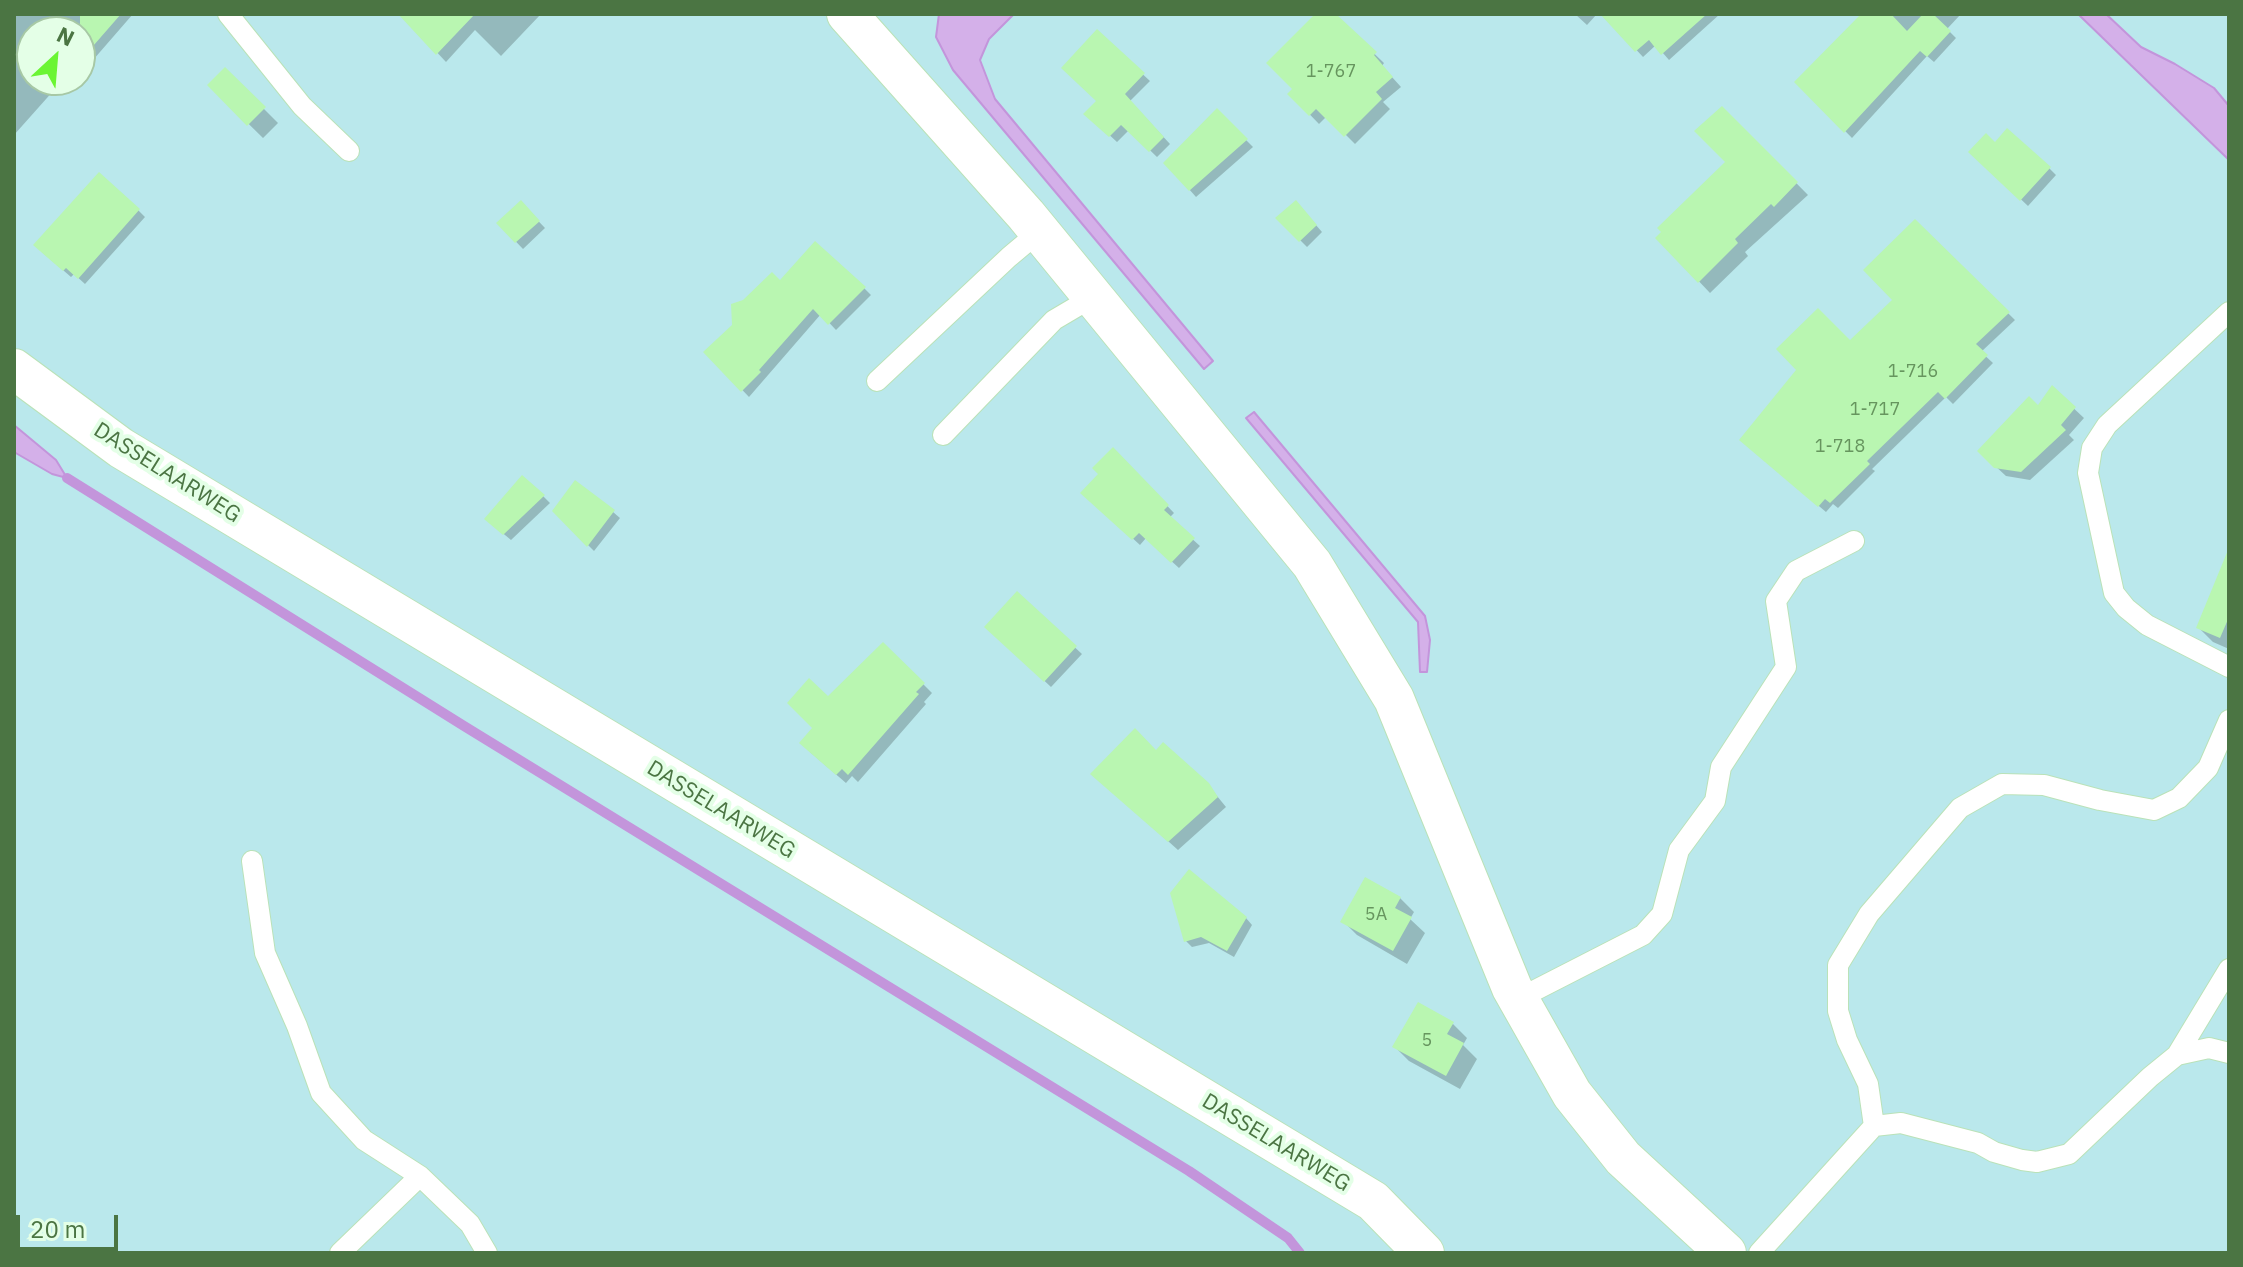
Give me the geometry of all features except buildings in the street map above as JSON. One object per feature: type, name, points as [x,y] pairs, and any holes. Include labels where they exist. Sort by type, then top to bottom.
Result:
[{"type":"street","points":[[847,14],[1040,231],[1312,564],[1394,699],[1518,999],[1572,1094],[1623,1158],[1726,1253]]},
{"type":"street","name":"DASSELAARWEG","points":[[14,369],[121,448],[1373,1201],[1424,1253]]},
{"type":"lane","points":[[228,14],[302,106],[349,151]]},
{"type":"lane","points":[[877,381],[1040,231]]},
{"type":"lane","points":[[943,435],[1054,320],[1093,297]]},
{"type":"lane","points":[[2229,312],[2107,425],[2092,448],[2088,473],[2114,593],[2126,608],[2147,625],[2229,667]]},
{"type":"lane","points":[[1518,999],[1643,935],[1662,914],[1679,850],[1715,801],[1721,767],[1786,667],[1776,601],[1796,571],[1854,541]]},
{"type":"lane","points":[[1874,1126],[1868,1084],[1847,1040],[1838,1011],[1838,965],[1869,914],[1960,808],[2002,784],[2044,785],[2154,810],[2179,798],[2208,768],[2229,720]]},
{"type":"lane","points":[[252,861],[265,953],[297,1026],[321,1093],[364,1140],[420,1176],[470,1224],[487,1253]]},
{"type":"lane","points":[[1759,1253],[1874,1126],[1901,1123],[1978,1143],[1994,1152],[2022,1160],[2037,1162],[2069,1154],[2177,1055],[2229,969]]},
{"type":"lane","points":[[2177,1055],[2209,1048],[2229,1053]]},
{"type":"lane","points":[[340,1253],[420,1176]]},
{"type":"shaded area","points":[[14,14],[2089,14],[2229,149],[2229,1253],[14,1253]]},
{"type":"shaded area","points":[[939,14],[1014,14],[989,39],[980,60],[995,99],[1213,361],[1204,369],[953,70],[936,37]]},
{"type":"shaded area","points":[[2078,14],[2106,14],[2141,47],[2214,88],[2229,106],[2229,160]]},
{"type":"shaded area","points":[[2106,14],[2229,14],[2229,106],[2214,88],[2141,47]]},
{"type":"shaded area","points":[[1254,412],[1425,616],[1430,640],[1427,672],[1420,672],[1418,622],[1246,418]]},
{"type":"shaded area","points":[[14,425],[56,460],[67,478],[52,474],[14,452]]},
{"type":"waterway","points":[[67,478],[1189,1171],[1288,1238],[1300,1253]]}]
